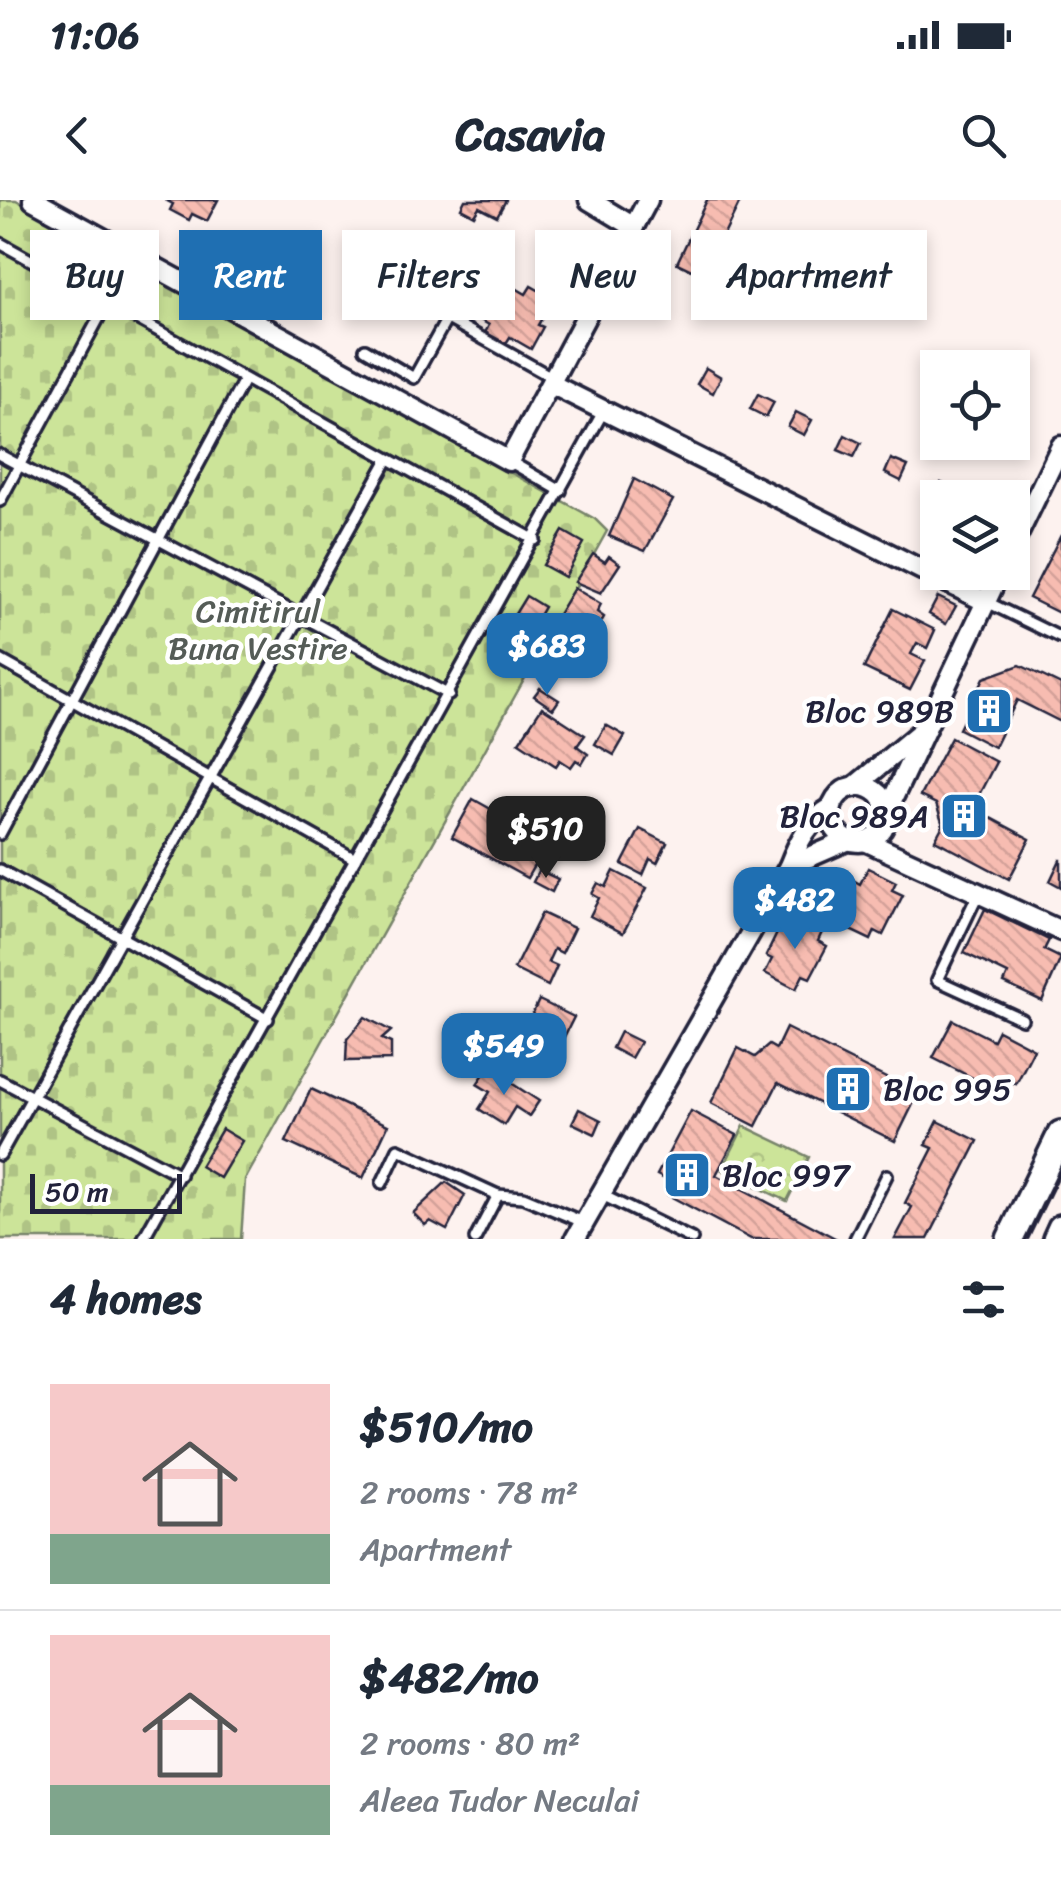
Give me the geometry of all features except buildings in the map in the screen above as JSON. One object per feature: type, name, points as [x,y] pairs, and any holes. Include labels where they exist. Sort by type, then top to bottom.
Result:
[{"type":"main road","points":[[1010,1239],[1061,1134]]},
{"type":"main road","points":[[1056,1239],[1061,1228]]},
{"type":"street","points":[[33,200],[509,461],[648,200]]},
{"type":"street","points":[[589,200],[634,226]]},
{"type":"street","points":[[554,382],[603,412],[986,602]]},
{"type":"street","points":[[1030,510],[1061,446]]},
{"type":"street","points":[[789,866],[857,841],[885,820],[992,590]]},
{"type":"street","points":[[579,1231],[805,833],[840,794],[854,787],[925,728]]},
{"type":"street","points":[[854,787],[876,792],[885,820],[911,864]]},
{"type":"street","points":[[832,807],[836,830],[1061,930]]},
{"type":"lane","points":[[0,243],[30,260]]},
{"type":"lane","points":[[0,501],[98,320]]},
{"type":"lane","points":[[137,320],[534,540]]},
{"type":"lane","points":[[365,349],[414,378],[447,320]]},
{"type":"lane","points":[[450,320],[554,382]]},
{"type":"lane","points":[[0,834],[244,380]]},
{"type":"lane","points":[[143,1239],[603,412]]},
{"type":"lane","points":[[0,455],[448,695]]},
{"type":"lane","points":[[0,1155],[387,460]]},
{"type":"lane","points":[[509,461],[562,491]]},
{"type":"lane","points":[[986,602],[1061,638]]},
{"type":"lane","points":[[0,660],[355,859]]},
{"type":"lane","points":[[0,870],[268,1018]]},
{"type":"lane","points":[[978,894],[937,980],[1022,1018]]},
{"type":"lane","points":[[0,1080],[180,1175]]},
{"type":"lane","points":[[382,1182],[398,1149],[498,1195],[523,1197],[579,1231]]},
{"type":"lane","points":[[855,1239],[887,1175]]},
{"type":"lane","points":[[598,1193],[692,1239]]},
{"type":"lane","points":[[475,1239],[498,1195]]},
{"type":"green space","name":"Cimitirul Buna Vestire","points":[[0,200],[16,200],[70,230],[30,230],[30,320],[159,320],[159,279],[179,290],[179,320],[234,320],[595,519],[607,531],[245,1180],[241,1239],[0,1239]]},
{"type":"green space","points":[[744,1126],[809,1157],[787,1201],[722,1170]]},
{"type":"tram line","points":[[1028,1239],[1061,1171]]},
{"type":"place","name":"Bloc 989B","points":[[989,711]]},
{"type":"place","name":"Bloc 989A","points":[[964,816]]},
{"type":"place","name":"Bloc 995","points":[[848,1089]]},
{"type":"place","name":"Bloc 997","points":[[687,1175]]}]
